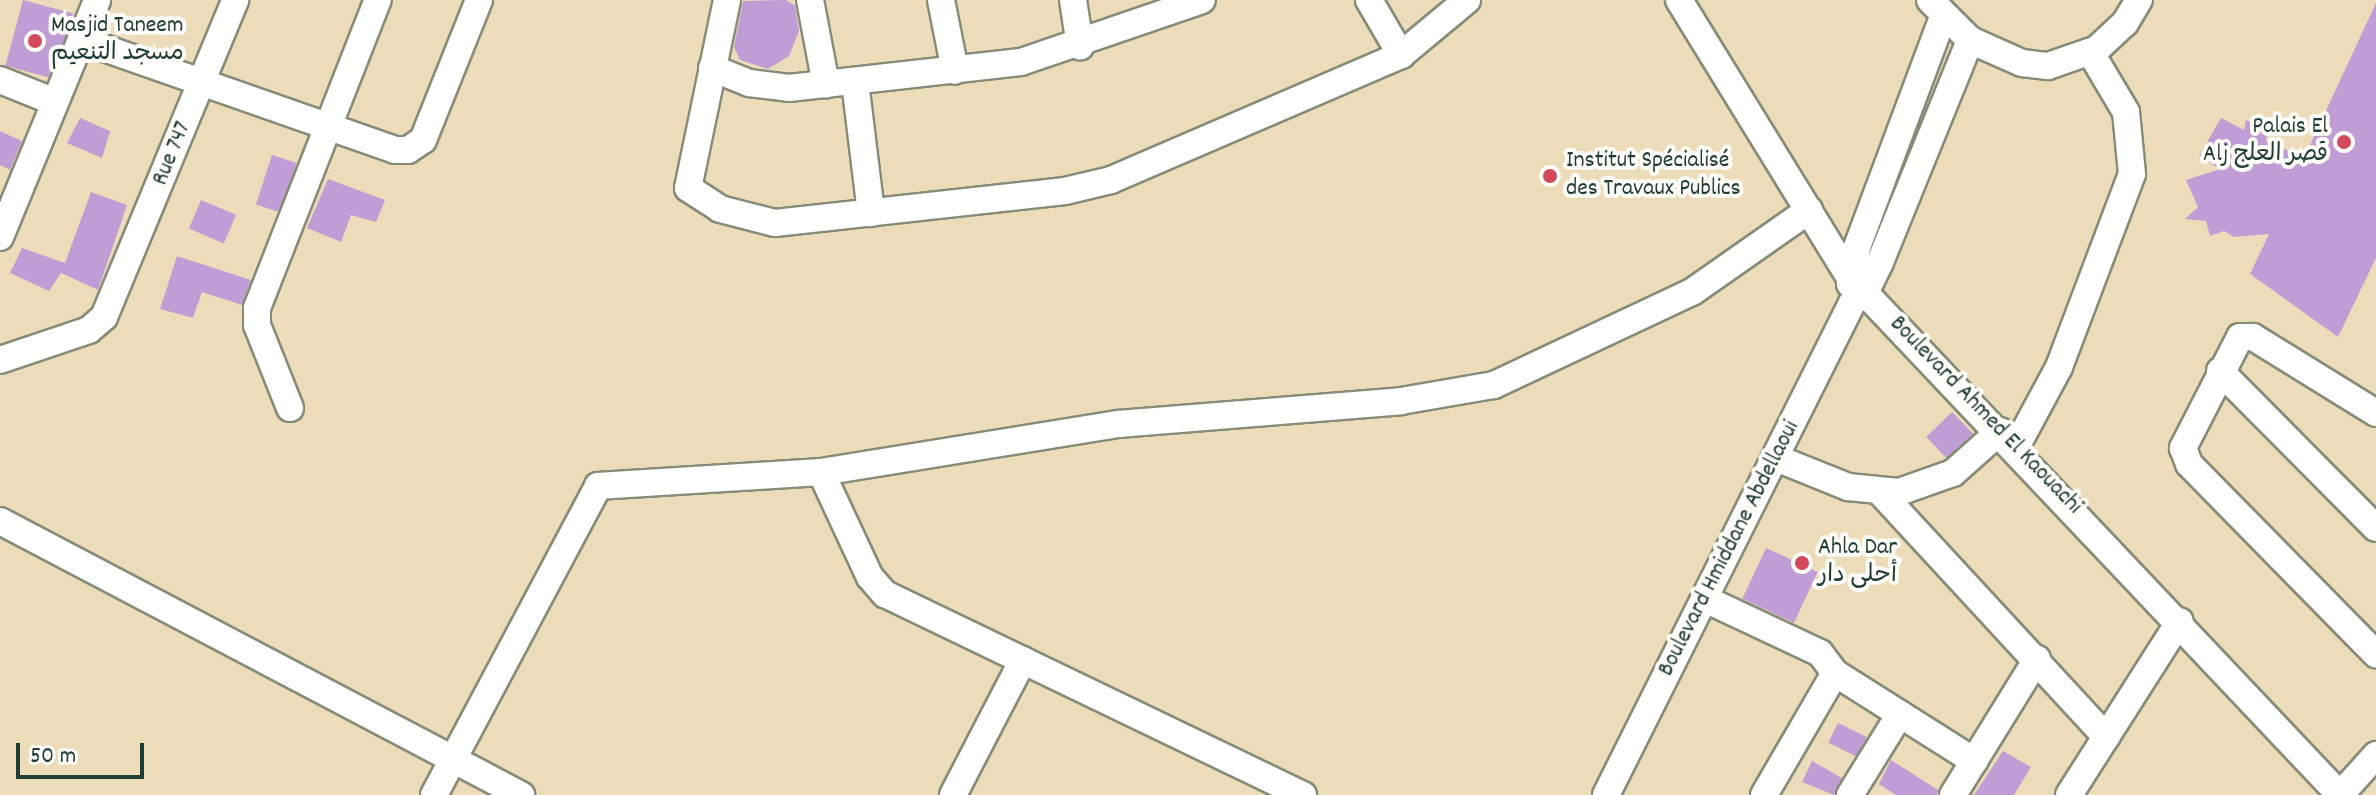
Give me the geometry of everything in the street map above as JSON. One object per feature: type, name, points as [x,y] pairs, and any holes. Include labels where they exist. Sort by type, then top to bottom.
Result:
[{"type":"street","points":[[0,237],[11,181],[55,102],[97,0]]},
{"type":"street","name":"Rue 747","points":[[0,360],[89,330],[110,308],[235,0]]},
{"type":"street","points":[[290,408],[257,325],[257,308],[378,0]]},
{"type":"street","points":[[81,40],[395,150],[408,150],[423,140],[479,0]]},
{"type":"street","points":[[727,0],[686,181],[698,198],[775,223],[1065,191],[1111,180],[1401,55],[1467,0]]},
{"type":"street","points":[[810,0],[826,85]]},
{"type":"street","points":[[941,0],[955,71]]},
{"type":"street","points":[[1073,0],[1080,46]]},
{"type":"street","points":[[1369,0],[1401,55]]},
{"type":"street","name":"Boulevard Ahmed El Kaouachi","points":[[1679,0],[1855,290],[2008,439],[2340,795]]},
{"type":"street","points":[[1937,8],[1970,40],[2034,66],[2061,65],[2091,53],[2115,34],[2139,0]]},
{"type":"street","points":[[712,68],[771,88],[855,82],[1021,62],[1080,46],[1199,1]]},
{"type":"street","name":"Boulevard Hmiddane Abdellaoui","points":[[1855,290],[1937,8]]},
{"type":"street","name":"Boulevard Hmiddane Abdellaoui","points":[[1606,795],[1776,458],[1970,40]]},
{"type":"street","points":[[1776,458],[1818,478],[1881,493],[1926,485],[1953,473],[2008,439],[2059,367],[2132,174],[2126,112],[2091,53]]},
{"type":"street","points":[[0,80],[55,102]]},
{"type":"street","points":[[855,82],[871,213]]},
{"type":"street","points":[[434,795],[598,486],[821,472],[1118,424],[1401,401],[1494,385],[1692,292],[1809,210]]},
{"type":"street","points":[[2371,637],[2184,455],[2184,443],[2236,339],[2247,335],[2376,413]]},
{"type":"street","points":[[2220,371],[2376,528]]},
{"type":"street","points":[[821,472],[877,587],[1303,795]]},
{"type":"street","points":[[1881,493],[2106,737]]},
{"type":"street","points":[[0,521],[521,795]]},
{"type":"street","points":[[1705,599],[1820,653],[1835,673],[1974,761]]},
{"type":"street","points":[[2069,795],[2180,621]]},
{"type":"street","points":[[1953,795],[2037,659]]},
{"type":"street","points":[[953,795],[1023,660]]},
{"type":"street","points":[[1764,795],[1835,673]]},
{"type":"street","points":[[1850,795],[1900,714]]},
{"type":"street","points":[[2340,795],[2376,755]]},
{"type":"building","points":[[23,0],[73,13],[56,79],[5,66]]},
{"type":"building","points":[[786,0],[795,6],[799,31],[789,56],[768,69],[740,60],[734,47],[743,1]]},
{"type":"building","name":"Palais El Alj قصر العلج","points":[[2376,3],[2376,258],[2338,337],[2250,274],[2269,234],[2234,237],[2224,231],[2210,236],[2206,221],[2185,219],[2198,207],[2186,180],[2220,169],[2199,156],[2221,118],[2244,130],[2246,120],[2268,132],[2266,141],[2304,158]]},
{"type":"building","points":[[80,118],[110,131],[102,158],[67,143]]},
{"type":"building","points":[[0,131],[22,141],[10,170],[0,165]]},
{"type":"building","points":[[272,155],[297,163],[281,212],[256,204]]},
{"type":"building","points":[[328,179],[385,200],[376,222],[351,215],[341,242],[307,228]]},
{"type":"building","points":[[91,192],[127,205],[98,290],[61,273],[49,291],[10,273],[22,248],[65,263]]},
{"type":"building","points":[[201,200],[236,215],[224,243],[189,229]]},
{"type":"building","points":[[177,256],[251,280],[242,305],[202,292],[193,318],[160,309]]},
{"type":"building","points":[[1952,412],[1973,434],[1947,459],[1926,437]]},
{"type":"building","points":[[1766,548],[1818,572],[1794,623],[1742,599]]},
{"type":"building","points":[[1838,723],[1867,737],[1857,757],[1828,743]]},
{"type":"building","points":[[2003,751],[2031,767],[2014,795],[1974,795]]},
{"type":"building","points":[[1891,760],[1938,790],[1937,795],[1896,795],[1879,784]]},
{"type":"building","points":[[1812,761],[1842,778],[1834,795],[1802,782]]},
{"type":"place","name":"Masjid Taneem مسجد التنعيم","points":[[35,41]]},
{"type":"place","name":"Palais El Alj قصر العلج","points":[[2344,142]]},
{"type":"place","name":"Institut Spécialisé des Travaux Publics","points":[[1550,176]]},
{"type":"place","name":"Ahla Dar أحلى دار","points":[[1802,563]]}]
